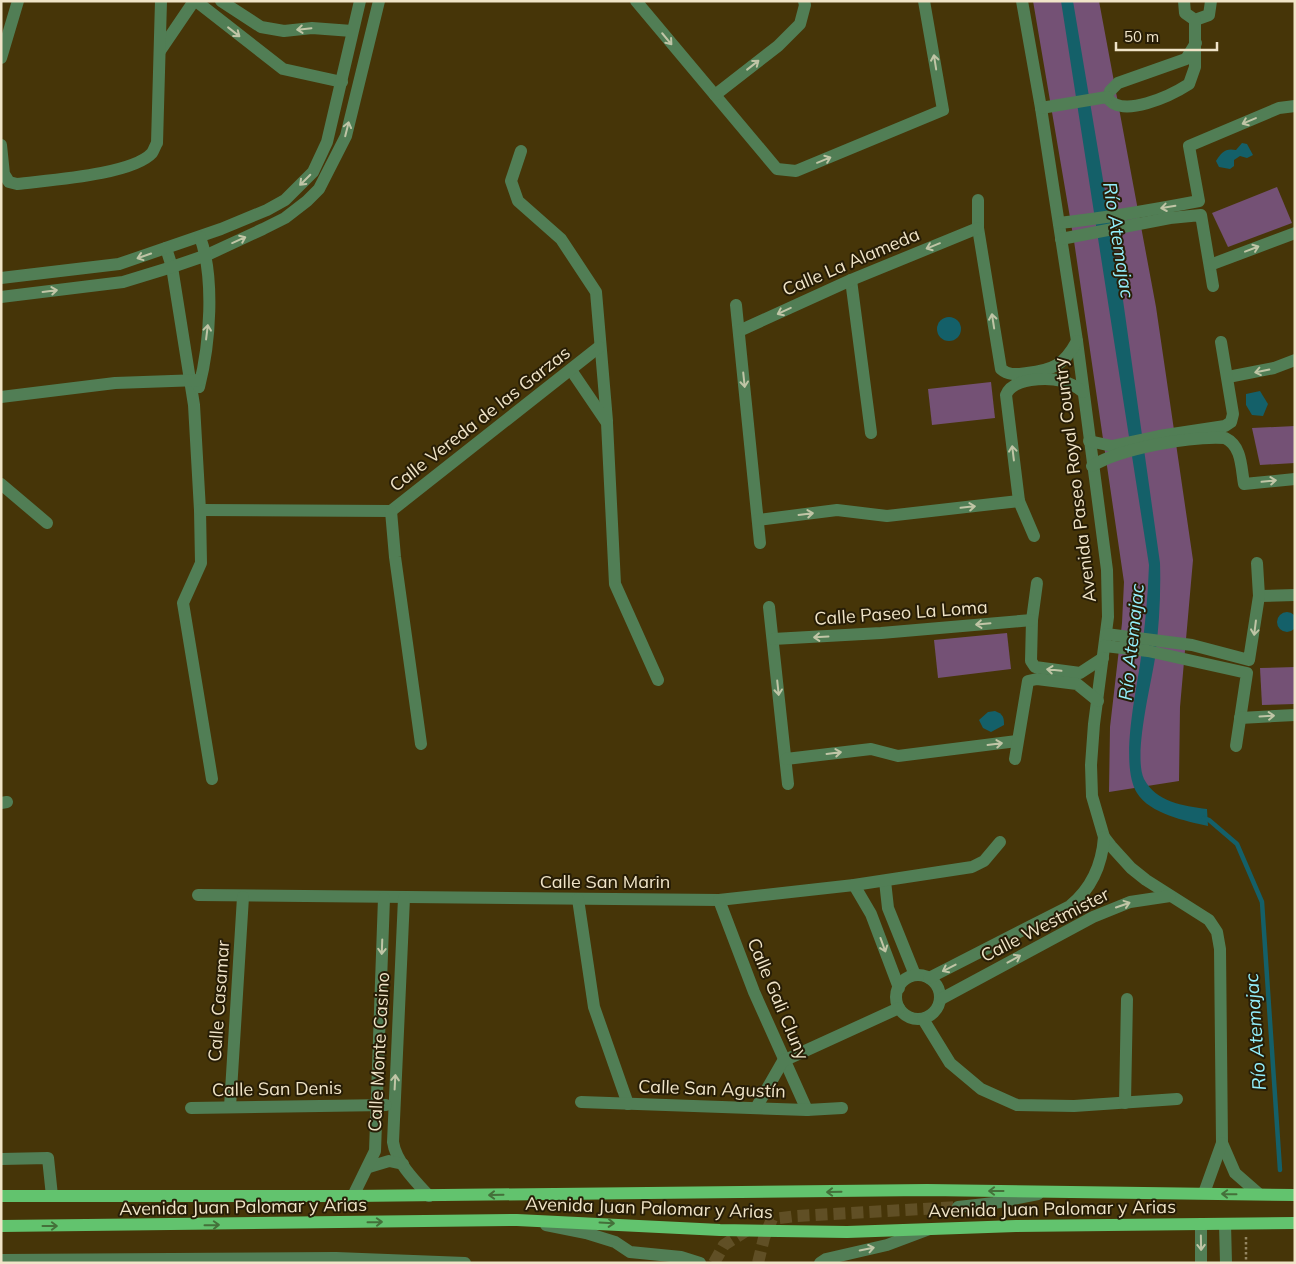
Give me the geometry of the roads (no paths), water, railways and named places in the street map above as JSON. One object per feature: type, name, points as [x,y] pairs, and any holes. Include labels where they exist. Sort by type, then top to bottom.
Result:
[{"type":"main road","name":"Avenida Juan Palomar y Arias","points":[[1,1196],[429,1196],[1052,1191],[1295,1195]]},
{"type":"main road","name":"Avenida Juan Palomar y Arias","points":[[1,1226],[517,1220],[720,1230],[847,1232],[1295,1223]]},
{"type":"street","points":[[1,58],[18,1]]},
{"type":"street","points":[[1,145],[4,174],[9,182],[17,184],[115,170],[144,158],[153,152],[157,142],[161,1]]},
{"type":"street","points":[[160,51],[195,1],[283,69],[342,82]]},
{"type":"street","points":[[221,1],[261,27],[284,31],[312,28],[352,32]]},
{"type":"street","points":[[1,278],[120,264],[200,236],[267,210],[285,200],[313,172],[327,142],[360,1]]},
{"type":"street","points":[[1,297],[123,282],[207,255],[285,218],[320,189],[346,136],[379,1]]},
{"type":"street","points":[[636,1],[777,169],[796,171],[943,110],[924,1]]},
{"type":"street","points":[[715,95],[778,46],[800,24],[805,5],[804,1]]},
{"type":"street","name":"Avenida Paseo Royal Country","points":[[1022,1],[1041,108],[1077,341],[1107,570],[1105,646],[1094,724],[1092,780],[1097,816],[1104,837],[1131,868],[1170,896],[1209,920],[1219,941],[1222,1143],[1204,1193]]},
{"type":"street","points":[[1184,1],[1185,13],[1195,20]]},
{"type":"street","points":[[1195,20],[1209,15],[1211,1]]},
{"type":"street","points":[[1107,97],[1120,107],[1150,102],[1189,84],[1190,64],[1196,44],[1195,20]]},
{"type":"street","points":[[250,44],[261,27]]},
{"type":"street","points":[[1041,108],[1107,97],[1118,83],[1190,64]]},
{"type":"street","points":[[1061,239],[1078,236],[1127,221],[1137,211],[1198,201],[1189,146],[1279,108],[1295,106]]},
{"type":"street","points":[[521,151],[511,181],[518,201],[561,239],[596,292],[599,347],[607,423],[615,584],[658,680]]},
{"type":"street","points":[[978,200],[978,228],[1001,369],[1005,373],[1016,374],[1046,371],[1063,360],[1077,341]]},
{"type":"street","points":[[1058,223],[1200,216],[1213,286]]},
{"type":"street","name":"Calle La Alameda","points":[[739,331],[851,280],[978,228]]},
{"type":"street","points":[[1210,265],[1295,232]]},
{"type":"street","points":[[200,236],[207,255],[209,315],[195,381],[194,405],[201,562],[183,603],[212,779]]},
{"type":"street","points":[[166,248],[172,267],[195,381]]},
{"type":"street","points":[[851,280],[871,433]]},
{"type":"street","points":[[736,305],[760,543]]},
{"type":"street","points":[[1092,466],[1113,451],[1225,426],[1230,422],[1233,414],[1221,342]]},
{"type":"street","name":"Calle Vereda de las Garzas","points":[[200,510],[391,511],[599,347]]},
{"type":"street","points":[[1228,377],[1274,368],[1295,360]]},
{"type":"street","points":[[571,370],[607,423]]},
{"type":"street","points":[[1034,536],[1019,501],[1006,395],[1008,390],[1018,383],[1054,380],[1069,383],[1083,392]]},
{"type":"street","points":[[1,397],[115,383],[195,381]]},
{"type":"street","points":[[1160,440],[1225,438],[1233,442],[1238,449],[1244,484],[1295,478]]},
{"type":"street","points":[[1089,441],[1113,451]]},
{"type":"street","points":[[1,484],[47,523]]},
{"type":"street","points":[[758,520],[837,510],[887,516],[1019,501]]},
{"type":"street","points":[[391,511],[395,558],[421,744]]},
{"type":"street","points":[[1166,650],[1192,645],[1249,660],[1259,596],[1257,563]]},
{"type":"street","points":[[1037,583],[1032,620],[1031,661],[1035,667],[1080,673],[1105,646],[1122,642],[1166,650],[1247,673],[1236,746]]},
{"type":"street","points":[[1259,596],[1295,594]]},
{"type":"street","points":[[769,607],[788,784]]},
{"type":"street","name":"Calle Paseo La Loma","points":[[773,639],[881,634],[1032,620]]},
{"type":"street","points":[[1015,759],[1028,681],[1032,679],[1077,684],[1098,701]]},
{"type":"street","points":[[1240,718],[1295,715]]},
{"type":"street","points":[[786,759],[871,749],[898,756],[1017,741]]},
{"type":"street","name":"Calle Westmister","points":[[929,978],[1070,906],[1080,897],[1092,881],[1100,863],[1104,837]]},
{"type":"street","name":"Calle San Marin","points":[[198,895],[243,897],[719,900],[854,885],[972,868],[992,853],[1000,842]]},
{"type":"street","points":[[885,881],[888,908],[915,975]]},
{"type":"street","points":[[854,885],[871,914],[899,988]]},
{"type":"street","name":"Calle Westmister","points":[[941,999],[1093,917],[1130,902],[1170,896]]},
{"type":"street","name":"Calle Casamar","points":[[230,1108],[243,897]]},
{"type":"street","points":[[1080,897],[1093,917]]},
{"type":"street","name":"Calle Monte Casino","points":[[353,1196],[376,1151],[384,898]]},
{"type":"street","name":"Calle Monte Casino","points":[[404,898],[394,1105],[394,1148],[403,1164],[429,1196]]},
{"type":"street","points":[[578,899],[594,1007],[628,1104]]},
{"type":"street","name":"Calle Gali Cluny","points":[[719,900],[754,992],[807,1110]]},
{"type":"street","points":[[871,914],[888,908]]},
{"type":"street","points":[[915,975],[929,978],[938,987],[941,999],[935,1012],[923,1020],[909,1018],[899,1008],[896,994],[899,988],[903,981],[915,975]]},
{"type":"street","points":[[1125,1103],[1127,999]]},
{"type":"street","points":[[756,1108],[784,1061],[899,1008]]},
{"type":"street","points":[[923,1020],[950,1063],[981,1089],[1017,1104],[1074,1106],[1177,1099]]},
{"type":"street","name":"Calle San Agustín","points":[[581,1102],[807,1110],[842,1108]]},
{"type":"street","name":"Calle San Denis","points":[[191,1108],[394,1105]]},
{"type":"street","name":"Avenida Paseo Royal Country","points":[[1222,1143],[1235,1173],[1259,1194]]},
{"type":"street","points":[[1,1159],[48,1158],[52,1196]]},
{"type":"street","points":[[369,1167],[390,1161],[403,1164]]},
{"type":"street","points":[[958,1207],[994,1203],[1052,1191]]},
{"type":"street","points":[[517,1220],[586,1233],[614,1242],[645,1263]]},
{"type":"street","points":[[1201,1224],[1201,1263]]},
{"type":"street","points":[[1225,1224],[1226,1263]]},
{"type":"street","points":[[820,1263],[826,1259],[887,1246],[931,1229]]},
{"type":"street","points":[[630,1252],[681,1257],[700,1263]]},
{"type":"street","points":[[1,1260],[338,1260],[465,1263]]},
{"type":"water","points":[[1061,1],[1073,1],[1122,293],[1160,563],[1158,635],[1142,738],[1141,768],[1144,779],[1149,787],[1163,798],[1180,804],[1207,809],[1208,826],[1169,816],[1150,806],[1137,793],[1129,764],[1133,707],[1144,634],[1149,565]]},
{"type":"water","points":[[1242,143],[1247,144],[1253,155],[1247,158],[1240,156],[1234,160],[1234,166],[1230,169],[1219,167],[1216,161],[1222,153],[1226,150],[1236,150]]},
{"type":"water","points":[[949,317],[958,320],[961,329],[958,338],[949,341],[940,338],[937,329],[940,320]]},
{"type":"water","points":[[1260,391],[1268,404],[1263,416],[1252,415],[1246,405],[1246,394]]},
{"type":"water","points":[[1287,612],[1294,615],[1297,622],[1294,629],[1287,632],[1280,629],[1277,622],[1280,615]]},
{"type":"water","points":[[995,711],[1002,716],[1004,725],[991,732],[983,728],[979,720],[988,712]]},
{"type":"waterway","name":"Río Atemajac","points":[[1204,818],[1209,820],[1237,844],[1262,902],[1280,1170]]},
{"type":"tunnel","points":[[758,1263],[764,1238],[772,1219],[958,1207]]},
{"type":"tunnel","points":[[714,1263],[724,1245],[749,1229]]}]
